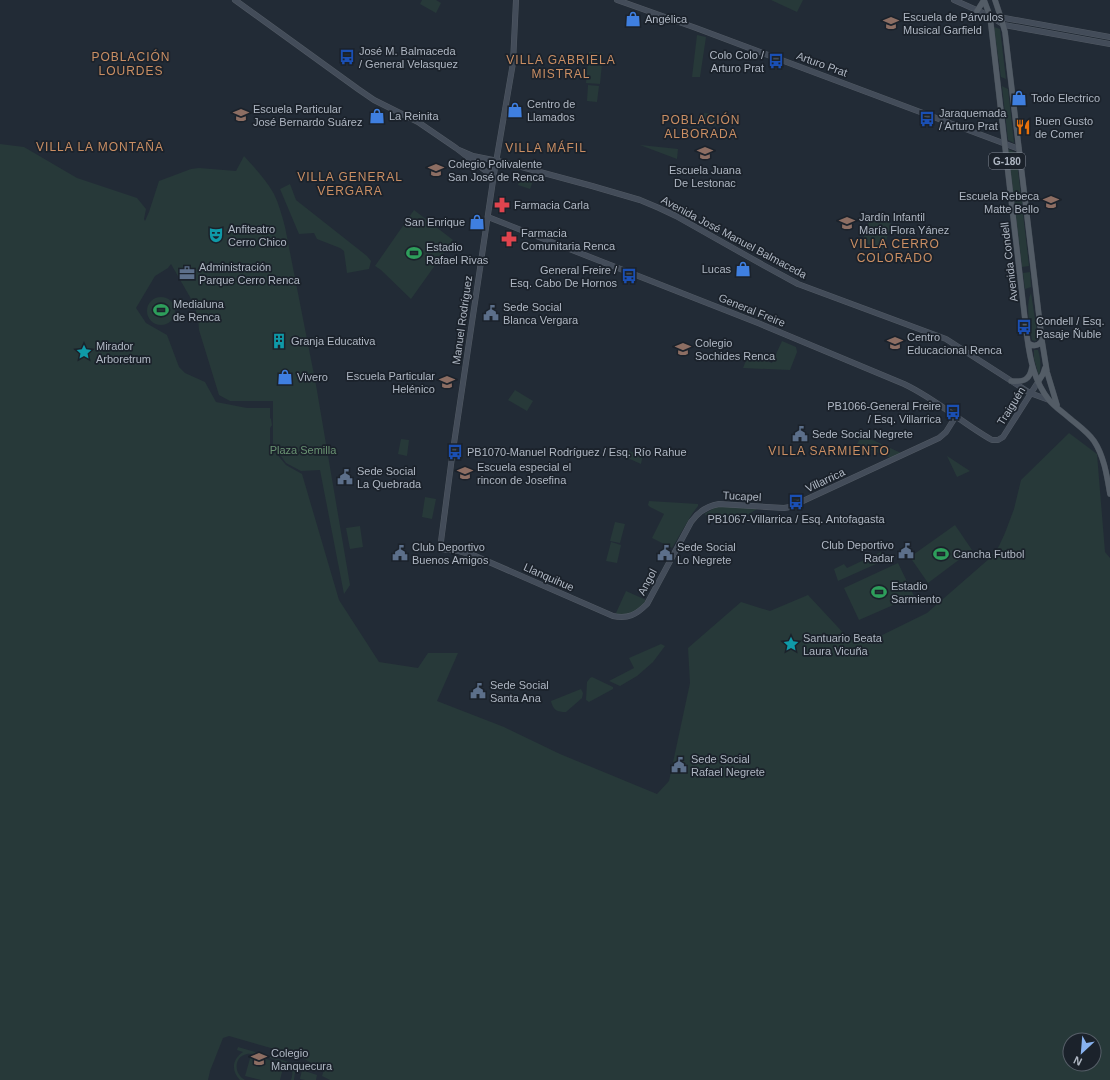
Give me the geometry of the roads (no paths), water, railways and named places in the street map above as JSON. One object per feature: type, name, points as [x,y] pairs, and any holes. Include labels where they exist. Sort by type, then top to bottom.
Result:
[{"type":"main road","name":"Avenida Condell","points":[[984,0],[990,16],[1028,343],[1032,367],[1038,382],[1049,400]]},
{"type":"main road","points":[[977,11],[984,0]]},
{"type":"main road","name":"Avenida Condell","points":[[995,0],[1004,25],[1045,365]]},
{"type":"main road","points":[[1028,343],[1035,346],[1042,341]]},
{"type":"main road","points":[[1038,382],[1043,374],[1045,365]]},
{"type":"main road","name":"G-180","points":[[1045,365],[1055,402],[1059,409]]},
{"type":"main road","points":[[1011,381],[1020,382],[1027,379],[1032,367]]},
{"type":"main road","name":"G-180","points":[[1049,400],[1087,432],[1096,445],[1104,466],[1110,494]]},
{"type":"street","name":"Avenida José Manuel Balmaceda","points":[[235,0],[362,92],[414,120],[459,150],[487,172],[494,174]]},
{"type":"street","name":"Manuel Rodríguez","points":[[440,549],[496,160],[513,63],[516,0]]},
{"type":"street","name":"Arturo Prat","points":[[617,0],[666,16],[1019,149]]},
{"type":"street","points":[[954,0],[990,16],[1110,37]]},
{"type":"street","points":[[990,16],[1004,25],[1110,44]]},
{"type":"street","name":"Avenida José Manuel Balmaceda","points":[[459,150],[473,156],[496,160],[640,200],[659,208],[798,284],[946,339],[1030,393],[1049,400]]},
{"type":"street","name":"General Freire","points":[[488,217],[757,322],[912,388],[991,439],[998,440]]},
{"type":"street","name":"Traiguén","points":[[998,440],[1003,437],[1038,382]]},
{"type":"street","name":"Villarrica","points":[[780,508],[793,506],[936,440],[946,432],[956,416]]},
{"type":"street","name":"Tucapel","points":[[704,509],[719,504],[780,508]]},
{"type":"street","name":"Angol","points":[[646,604],[691,522],[696,515],[704,509]]},
{"type":"street","name":"Llanquihue","points":[[440,549],[459,551],[473,555],[613,616],[622,618],[628,617],[640,611],[646,604]]},
{"type":"place","name":"Angélica","points":[[633,19]]},
{"type":"place","name":"Escuela de Párvulos Musical Garfield","points":[[891,23]]},
{"type":"place","name":"José M. Balmaceda / General Velasquez","points":[[347,57]]},
{"type":"place","name":"Colo Colo / Arturo Prat","points":[[776,61]]},
{"type":"place","name":"Todo Electrico","points":[[1019,98]]},
{"type":"place","name":"Centro de Llamados","points":[[515,110]]},
{"type":"place","name":"Escuela Particular José Bernardo Suárez","points":[[241,115]]},
{"type":"place","name":"La Reinita","points":[[377,116]]},
{"type":"place","name":"Jaraquemada / Arturo Prat","points":[[927,119]]},
{"type":"place","name":"Buen Gusto de Comer","points":[[1023,127]]},
{"type":"place","name":"Escuela Juana De Lestonac","points":[[705,153]]},
{"type":"place","name":"Colegio Polivalente San José de Renca","points":[[436,170]]},
{"type":"place","name":"Escuela Rebeca Matte Bello","points":[[1051,202]]},
{"type":"place","name":"Farmacia Carla","points":[[502,205]]},
{"type":"place","name":"San Enrique","points":[[477,222]]},
{"type":"place","name":"Jardín Infantil María Flora Yánez","points":[[847,223]]},
{"type":"place","name":"Anfiteatro Cerro Chico","points":[[216,235]]},
{"type":"place","name":"Farmacia Comunitaria Renca","points":[[509,239]]},
{"type":"place","name":"Estadio Rafael Rivas","points":[[414,253]]},
{"type":"place","name":"Lucas","points":[[743,269]]},
{"type":"place","name":"Administración Parque Cerro Renca","points":[[187,273]]},
{"type":"place","name":"General Freire / Esq. Cabo De Hornos","points":[[629,276]]},
{"type":"place","name":"Medialuna de Renca","points":[[161,310]]},
{"type":"place","name":"Sede Social Blanca Vergara","points":[[491,313]]},
{"type":"place","name":"Condell / Esq. Pasaje Ñuble","points":[[1024,327]]},
{"type":"place","name":"Granja Educativa","points":[[279,341]]},
{"type":"place","name":"Centro Educacional Renca","points":[[895,343]]},
{"type":"place","name":"Colegio Sochides Renca","points":[[683,349]]},
{"type":"place","name":"Mirador Arboretrum","points":[[84,352]]},
{"type":"place","name":"Vivero","points":[[285,377]]},
{"type":"place","name":"Escuela Particular Helénico","points":[[447,382]]},
{"type":"place","name":"PB1066-General Freire / Esq. Villarrica","points":[[953,412]]},
{"type":"place","name":"Sede Social Negrete","points":[[800,434]]},
{"type":"place","name":"PB1070-Manuel Rodríguez / Esq. Río Rahue","points":[[455,452]]},
{"type":"place","name":"Escuela especial el rincon de Josefina","points":[[465,473]]},
{"type":"place","name":"Sede Social La Quebrada","points":[[345,477]]},
{"type":"place","name":"PB1067-Villarrica / Esq. Antofagasta","points":[[796,502]]},
{"type":"place","name":"Club Deportivo Radar","points":[[906,551]]},
{"type":"place","name":"Club Deportivo Buenos Amigos","points":[[400,553]]},
{"type":"place","name":"Sede Social Lo Negrete","points":[[665,553]]},
{"type":"place","name":"Cancha Futbol","points":[[941,554]]},
{"type":"place","name":"Estadio Sarmiento","points":[[879,592]]},
{"type":"place","name":"Santuario Beata Laura Vicuña","points":[[791,644]]},
{"type":"place","name":"Sede Social Santa Ana","points":[[478,691]]},
{"type":"place","name":"Sede Social Rafael Negrete","points":[[679,765]]},
{"type":"place","name":"Colegio Manquecura","points":[[259,1059]]},
{"type":"district","name":"POBLACIÓN LOURDES","points":[[131,64]]},
{"type":"district","name":"VILLA GABRIELA MISTRAL","points":[[561,67]]},
{"type":"district","name":"POBLACIÓN ALBORADA","points":[[701,127]]},
{"type":"district","name":"VILLA LA MONTAÑA","points":[[100,147]]},
{"type":"district","name":"VILLA MÁFIL","points":[[546,148]]},
{"type":"district","name":"VILLA GENERAL VERGARA","points":[[350,184]]},
{"type":"district","name":"VILLA CERRO COLORADO","points":[[895,251]]},
{"type":"district","name":"VILLA SARMIENTO","points":[[829,451]]},
{"type":"park label","name":"Plaza Semilla","points":[[303,450]]}]
